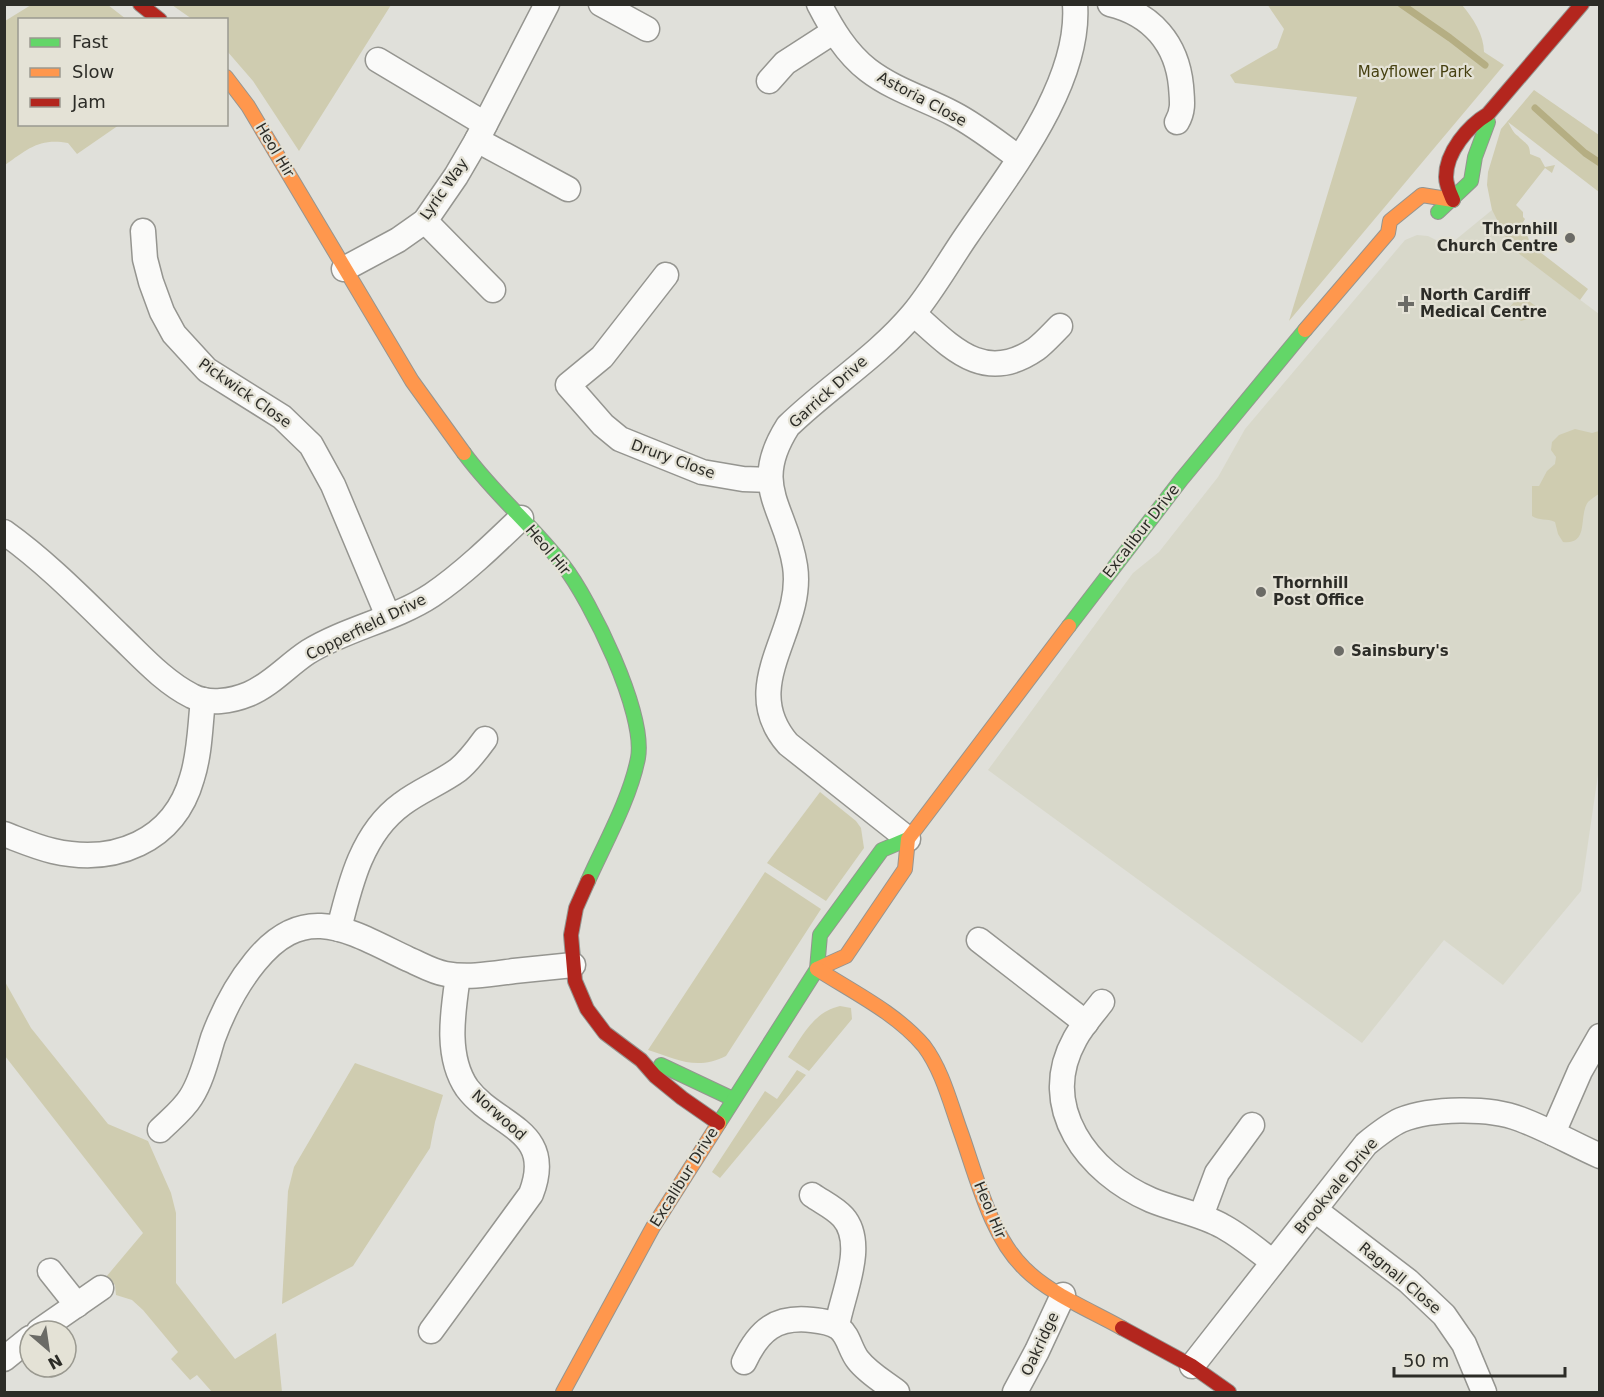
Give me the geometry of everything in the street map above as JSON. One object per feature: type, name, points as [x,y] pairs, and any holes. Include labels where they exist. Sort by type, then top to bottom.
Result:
[{"type":"street","points":[[140,4],[158,18]]},
{"type":"street","name":"Lyric Way","points":[[344,269],[398,240],[425,221],[456,176],[481,132],[547,4]]},
{"type":"street","points":[[601,4],[647,29]]},
{"type":"street","name":"Astoria Close","points":[[819,4],[833,32],[850,54],[867,70],[884,81],[955,115],[1019,158]]},
{"type":"street","name":"Garrick Drive","points":[[908,839],[788,744],[771,720],[768,706],[769,677],[791,617],[797,582],[790,547],[772,494],[770,480],[772,458],[788,426],[890,338],[914,314],[1019,158],[1050,104],[1063,71],[1075,28],[1075,4]]},
{"type":"street","points":[[1110,4],[1146,18],[1169,43],[1176,57],[1180,77],[1183,112],[1177,122]]},
{"type":"street","points":[[1453,200],[1446,178],[1449,164],[1464,135],[1479,119],[1488,114],[1582,4]]},
{"type":"street","points":[[769,81],[785,63],[833,32]]},
{"type":"street","points":[[378,60],[568,189]]},
{"type":"street","name":"Heol Hir","points":[[228,80],[254,116],[412,381],[467,457],[564,566],[598,624],[623,680],[637,728],[638,757],[632,778],[576,908],[571,936],[573,964],[580,996],[594,1020],[620,1046],[641,1060],[655,1076],[718,1123]]},
{"type":"street","points":[[1426,218],[1433,216],[1453,200],[1471,181],[1475,157],[1487,127],[1488,114]]},
{"type":"street","name":"Excalibur Drive","points":[[563,1392],[653,1227],[817,969],[820,935],[882,850],[908,839],[1152,516],[1307,327],[1394,232],[1390,221],[1422,195],[1453,200]]},
{"type":"street","points":[[425,221],[493,290]]},
{"type":"street","name":"Pickwick Close","points":[[143,231],[145,259],[150,282],[174,334],[207,370],[282,417],[311,445],[333,485],[388,616]]},
{"type":"street","name":"Drury Close","points":[[666,275],[602,357],[568,385],[603,425],[620,439],[702,472],[743,479],[770,480]]},
{"type":"street","points":[[914,314],[961,353],[976,362],[991,365],[1022,357],[1037,348],[1059,326]]},
{"type":"street","name":"Copperfield Drive","points":[[203,700],[219,701],[251,694],[308,652],[412,606],[438,591],[521,518]]},
{"type":"street","points":[[4,532],[39,558],[151,665],[183,690],[203,700],[192,780],[177,811],[152,838],[134,847],[94,855],[52,850],[4,834]]},
{"type":"street","points":[[339,929],[355,868],[374,834],[400,805],[457,770],[472,757],[485,739]]},
{"type":"street","points":[[817,969],[846,956],[905,869],[908,839]]},
{"type":"street","points":[[160,1130],[179,1112],[193,1093],[224,1011],[238,987],[261,955],[283,934],[299,927],[313,925],[339,929],[442,974],[483,975],[573,964]]},
{"type":"street","points":[[979,940],[1086,1023]]},
{"type":"street","name":"Heol Hir","points":[[817,969],[904,1024],[925,1048],[941,1077],[984,1201],[1013,1257],[1026,1271],[1063,1295],[1192,1366],[1229,1392]]},
{"type":"street","name":"Norwood","points":[[431,1331],[531,1194],[538,1166],[533,1150],[525,1137],[466,1087],[453,1047],[452,1030],[458,976]]},
{"type":"street","points":[[1102,1002],[1075,1039],[1063,1074],[1063,1105],[1075,1135],[1095,1161],[1124,1185],[1152,1200],[1201,1216],[1225,1228],[1273,1262]]},
{"type":"street","points":[[1553,1133],[1580,1071],[1599,1036]]},
{"type":"street","name":"Heol Hir","points":[[641,1060],[663,1066],[733,1099]]},
{"type":"street","name":"Brookvale Drive","points":[[1192,1366],[1366,1144],[1400,1121],[1418,1115],[1453,1111],[1501,1114],[1553,1133],[1599,1156]]},
{"type":"street","points":[[1201,1216],[1217,1173],[1252,1125]]},
{"type":"street","points":[[812,1195],[842,1215],[851,1227],[854,1241],[854,1254],[837,1326]]},
{"type":"street","name":"Ragnall Close","points":[[1315,1210],[1408,1281],[1444,1315],[1464,1344],[1484,1392]]},
{"type":"street","points":[[50,1271],[76,1305]]},
{"type":"street","points":[[56,1319],[101,1288]]},
{"type":"street","name":"Oakridge","points":[[1015,1392],[1063,1295]]},
{"type":"street","points":[[744,1362],[751,1346],[766,1329],[778,1322],[793,1319],[826,1322],[837,1326],[857,1359],[897,1392]]},
{"type":"street","points":[[4,1359],[18,1348]]},
{"type":"shaded area","points":[[1492,210],[1514,250],[1599,314],[1600,761],[1581,891],[1503,985],[1444,940],[1362,1043],[988,770],[1133,573],[1159,552],[1218,477],[1245,429],[1405,240],[1417,235],[1428,236],[1448,246]]},
{"type":"green space","name":"Mayflower Park","points":[[1267,4],[1462,5],[1477,27],[1484,52],[1504,65],[1289,321],[1357,97],[1235,83],[1230,75],[1277,48],[1284,29]]},
{"type":"green space","points":[[31,5],[108,5],[125,18],[18,18],[18,126],[118,126],[77,154],[68,143],[49,142],[34,146],[5,165],[5,21]]},
{"type":"green space","points":[[172,5],[391,5],[299,151],[253,81],[228,52],[228,18],[191,18]]},
{"type":"green space","points":[[1534,90],[1599,135],[1599,192],[1508,122],[1515,133],[1528,145],[1530,154],[1540,158],[1545,167],[1555,165],[1552,173],[1545,168],[1516,205],[1523,212],[1525,219],[1522,224],[1526,228],[1529,240],[1527,242],[1588,289],[1580,300],[1514,250],[1492,210],[1487,185],[1488,172],[1501,129]]},
{"type":"green space","points":[[1521,297],[1547,315],[1540,319],[1538,316],[1521,321],[1507,311],[1517,298]]},
{"type":"green space","points":[[1575,429],[1592,433],[1599,431],[1600,493],[1588,502],[1585,508],[1582,528],[1577,539],[1563,542],[1555,522],[1532,516],[1532,486],[1539,486],[1547,471],[1555,464],[1556,457],[1551,450],[1552,442],[1559,435]]},
{"type":"green space","points":[[820,792],[856,821],[861,828],[864,848],[826,901],[767,863]]},
{"type":"green space","points":[[765,872],[821,909],[726,1056],[705,1063],[696,1063],[678,1060],[648,1050]]},
{"type":"green space","points":[[4,980],[31,1028],[108,1124],[148,1141],[171,1193],[176,1213],[176,1283],[235,1359],[276,1333],[282,1392],[212,1392],[197,1375],[190,1380],[171,1359],[178,1352],[143,1310],[132,1300],[116,1295],[115,1285],[106,1277],[143,1233],[5,1056]]},
{"type":"green space","points":[[840,1006],[851,1008],[852,1019],[809,1071],[788,1057],[815,1020],[822,1014]]},
{"type":"green space","points":[[355,1063],[443,1095],[430,1148],[353,1266],[282,1304],[288,1191],[294,1167]]},
{"type":"green space","points":[[797,1070],[806,1075],[720,1178],[712,1172],[765,1091],[777,1099]]},
{"type":"waterway","points":[[1401,4],[1485,65]]},
{"type":"waterway","points":[[1535,108],[1585,153],[1600,163]]},
{"type":"traffic: fast","points":[[1438,212],[1471,181],[1475,157],[1488,122]]},
{"type":"traffic: fast","points":[[1069,626],[1181,480],[1305,330]]},
{"type":"traffic: fast","points":[[464,453],[487,482],[551,551],[575,582],[614,658],[634,714],[638,738],[638,758],[634,773],[623,805],[588,881]]},
{"type":"traffic: fast","points":[[719,1123],[817,969],[820,935],[882,850],[908,839]]},
{"type":"traffic: fast","points":[[661,1065],[733,1099]]},
{"type":"traffic: slow","points":[[228,80],[248,106],[412,381],[464,453]]},
{"type":"traffic: slow","points":[[1305,330],[1388,233],[1390,221],[1422,195],[1453,200]]},
{"type":"traffic: slow","points":[[817,969],[846,956],[905,869],[908,839],[1069,626]]},
{"type":"traffic: slow","points":[[817,969],[901,1023],[924,1046],[945,1086],[985,1204],[1002,1240],[1013,1255],[1025,1269],[1046,1286],[1122,1328]]},
{"type":"traffic: slow","points":[[563,1392],[653,1227],[719,1123]]},
{"type":"traffic: jam","points":[[140,4],[158,18]]},
{"type":"traffic: jam","points":[[1453,200],[1446,177],[1454,149],[1473,125],[1488,114],[1582,4]]},
{"type":"traffic: jam","points":[[588,881],[576,908],[571,935],[575,981],[587,1009],[605,1033],[641,1060],[655,1076],[682,1098],[718,1123]]},
{"type":"traffic: jam","points":[[1122,1328],[1192,1366],[1229,1392]]},
{"type":"place","name":"Thornhill Church Centre","points":[[1570,238]]},
{"type":"place","name":"North Cardiff Medical Centre","points":[[1406,304]]},
{"type":"place","name":"Thornhill Post Office","points":[[1261,592]]},
{"type":"place","name":"Sainsbury's","points":[[1339,651]]}]
